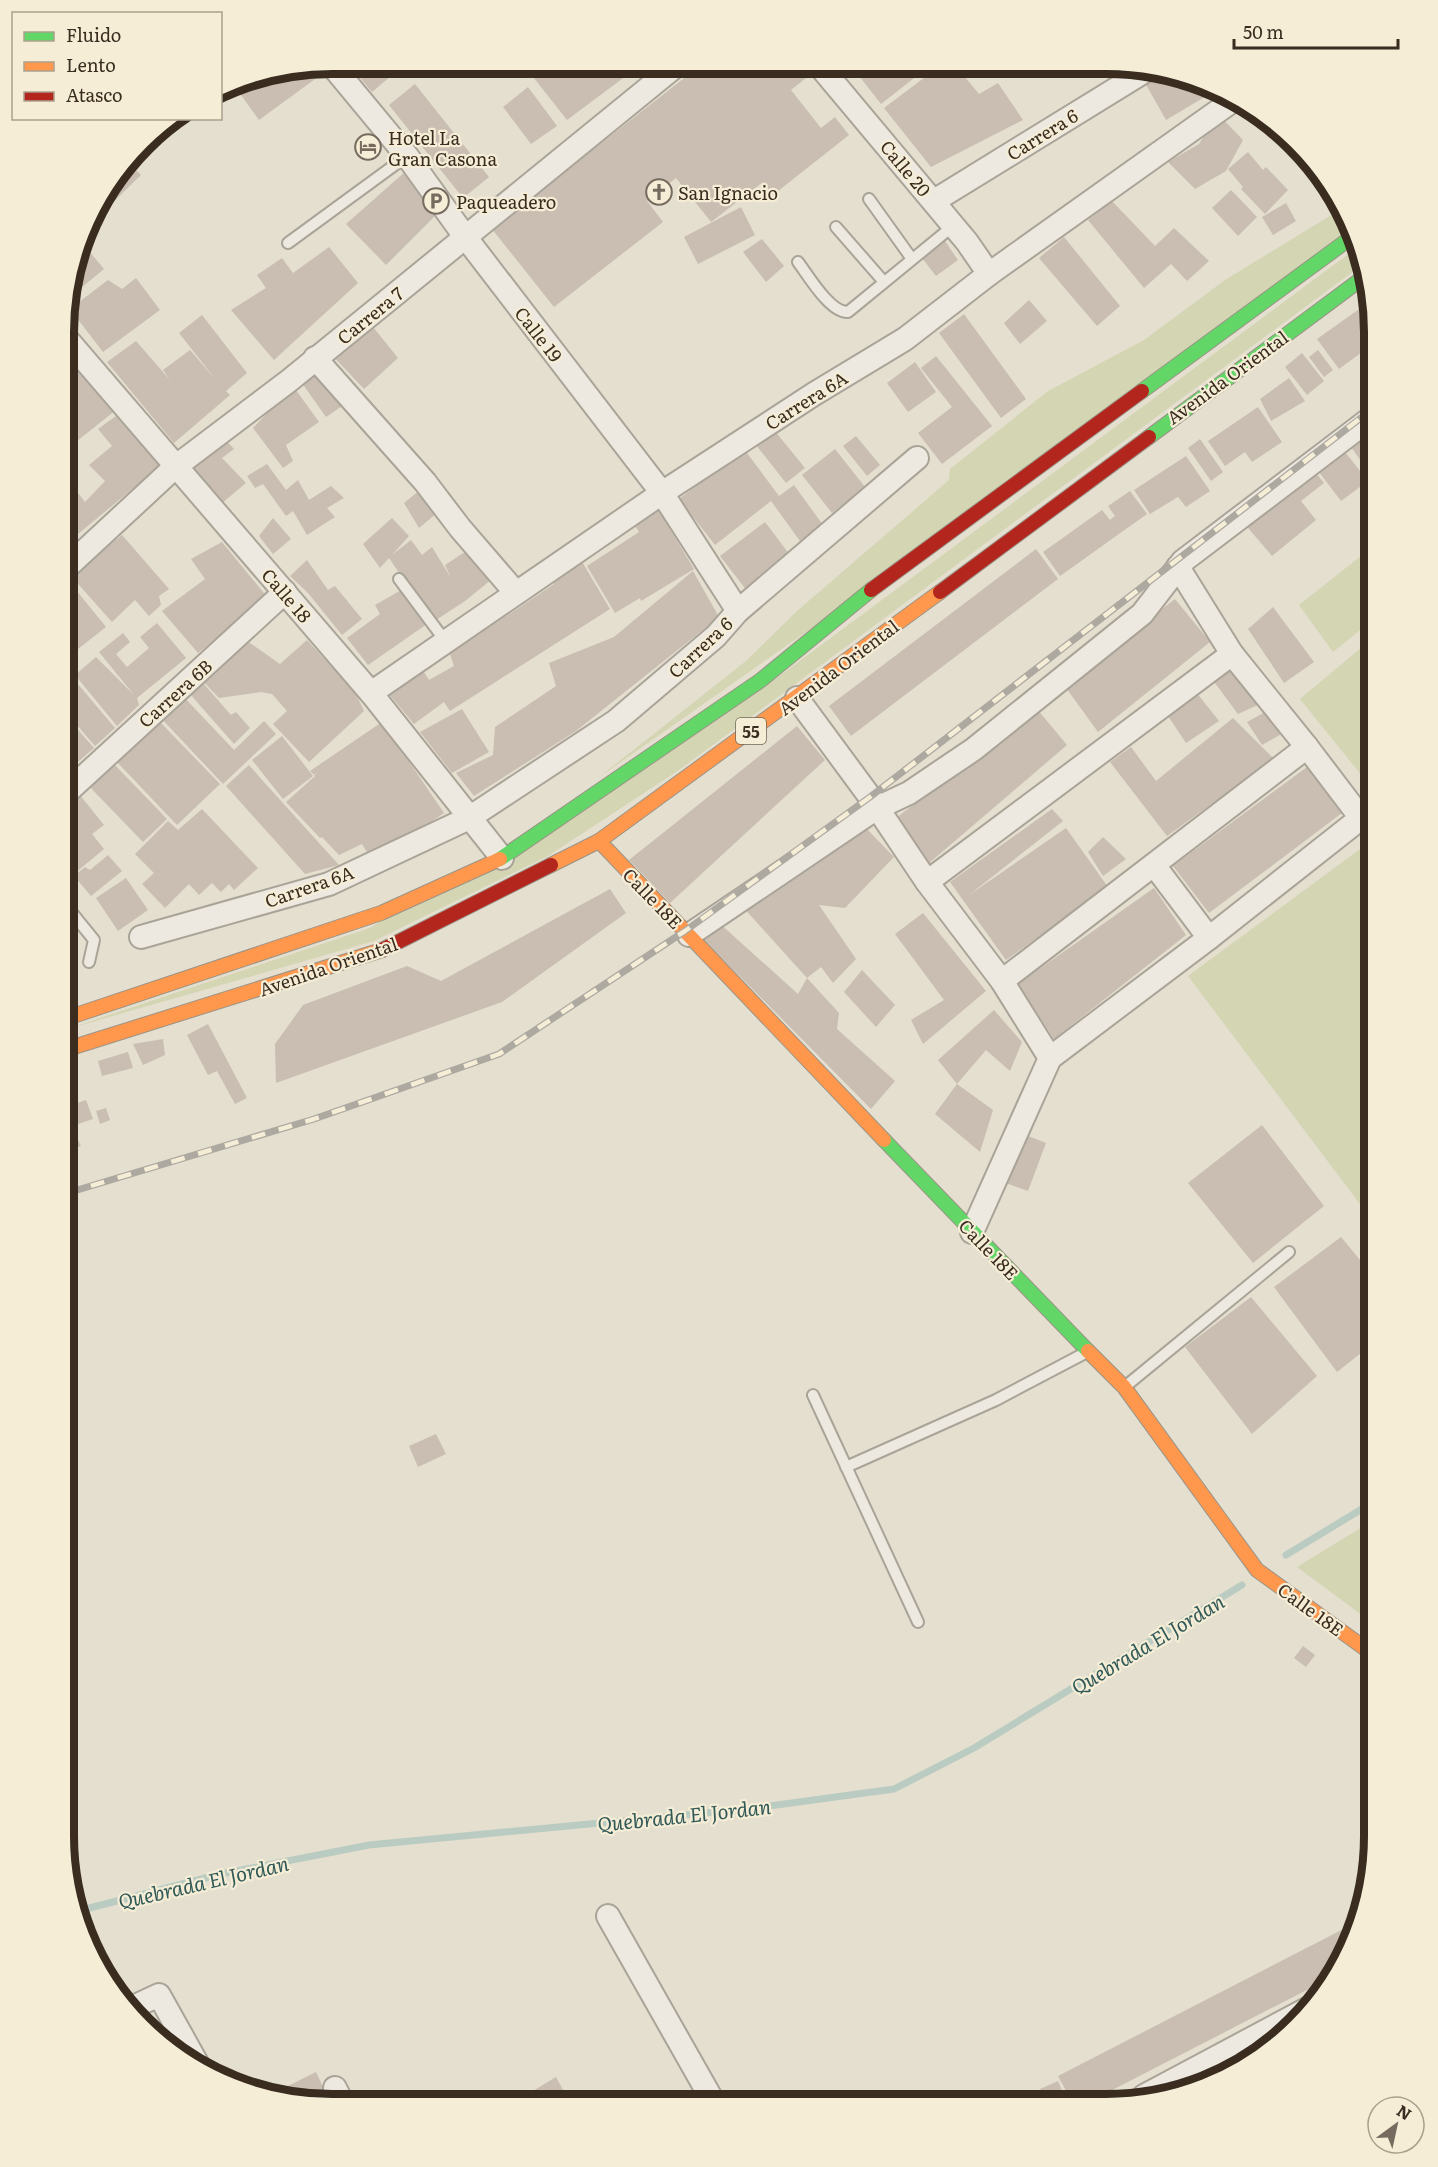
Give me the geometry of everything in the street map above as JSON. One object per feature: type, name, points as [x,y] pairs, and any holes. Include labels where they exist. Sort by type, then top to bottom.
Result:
[{"type":"main road","name":"Avenida Oriental","points":[[74,1016],[381,913],[502,858],[761,680],[901,567],[1348,240]]},
{"type":"main road","name":"Avenida Oriental","points":[[74,1047],[388,948],[599,841],[797,698],[1360,281]]},
{"type":"main road","name":"Calle 18E","points":[[599,841],[972,1232],[1124,1387],[1257,1570],[1364,1648]]},
{"type":"street","name":"Calle 19","points":[[339,74],[407,156],[466,238],[662,494],[738,611]]},
{"type":"street","name":"Carrera 7","points":[[74,561],[175,467],[466,238],[666,74]]},
{"type":"street","name":"Calle 20","points":[[827,74],[934,201],[989,274]]},
{"type":"street","name":"Carrera 6","points":[[934,201],[1137,76]]},
{"type":"street","name":"Carrera 6A","points":[[371,693],[662,494],[814,394],[906,339],[989,274],[1228,104]]},
{"type":"street","name":"Calle 18","points":[[74,348],[371,693],[502,858]]},
{"type":"street","points":[[315,358],[425,482],[460,528],[516,593]]},
{"type":"street","points":[[689,935],[877,808],[909,793],[974,749],[1142,614],[1183,561],[1364,423]]},
{"type":"street","name":"Carrera 6","points":[[469,818],[616,721],[716,636],[738,611],[917,458]]},
{"type":"street","points":[[972,1232],[1050,1058],[1209,938],[1361,818],[1308,747],[1232,654],[1178,567]]},
{"type":"street","name":"Carrera 6B","points":[[74,786],[285,592]]},
{"type":"street","points":[[927,882],[1232,654]]},
{"type":"street","points":[[797,698],[877,808],[927,882],[1002,981],[1050,1058]]},
{"type":"street","points":[[1002,981],[1308,747]]},
{"type":"street","name":"Carrera 6A","points":[[141,937],[328,884],[469,818]]},
{"type":"street","points":[[1154,865],[1209,938]]},
{"type":"street","points":[[608,1916],[709,2094]]},
{"type":"street","points":[[137,2005],[159,1995],[190,2051]]},
{"type":"street","points":[[1157,2089],[1287,2020]]},
{"type":"lane","points":[[288,243],[407,156]]},
{"type":"lane","points":[[869,199],[912,259]]},
{"type":"lane","points":[[798,262],[830,303],[840,312],[848,312],[953,226]]},
{"type":"lane","points":[[836,227],[884,282]]},
{"type":"lane","points":[[399,579],[446,642]]},
{"type":"lane","points":[[74,915],[94,940],[89,962]]},
{"type":"lane","points":[[1124,1387],[1289,1252]]},
{"type":"lane","points":[[846,1467],[996,1400],[1088,1351]]},
{"type":"lane","points":[[813,1395],[918,1622]]},
{"type":"green space","points":[[1335,213],[1345,234],[843,606],[598,778],[746,661],[797,611],[949,480],[950,469],[1048,391],[1144,340],[1225,280]]},
{"type":"green space","points":[[1352,252],[1357,269],[679,770],[548,856],[374,941],[74,1027],[370,928],[774,680]]},
{"type":"green space","points":[[1364,554],[1364,627],[1333,652],[1299,605]]},
{"type":"green space","points":[[1364,645],[1364,778],[1300,699]]},
{"type":"green space","points":[[1364,846],[1364,1209],[1188,976]]},
{"type":"green space","points":[[1364,1526],[1364,1617],[1297,1567]]},
{"type":"building","points":[[322,74],[259,120],[238,91],[281,78]]},
{"type":"building","points":[[357,74],[393,74],[372,92]]},
{"type":"building","points":[[531,74],[629,74],[567,120]]},
{"type":"building","points":[[689,74],[811,74],[791,90],[821,128],[835,117],[849,135],[773,195],[763,182],[711,222],[676,178],[647,201],[663,222],[554,307],[492,229]]},
{"type":"building","points":[[858,74],[919,74],[881,104]]},
{"type":"building","points":[[929,74],[962,74],[979,94],[998,83],[1023,120],[931,167],[884,108]]},
{"type":"building","points":[[1157,78],[1209,95],[1166,120],[1145,83]]},
{"type":"building","points":[[415,84],[489,177],[463,198],[389,105]]},
{"type":"building","points":[[528,87],[557,126],[531,144],[503,107]]},
{"type":"building","points":[[1218,114],[1243,140],[1226,171],[1195,189],[1168,162],[1199,144]]},
{"type":"building","points":[[1248,152],[1263,170],[1266,167],[1288,190],[1265,214],[1241,189],[1243,187],[1228,169]]},
{"type":"building","points":[[133,167],[141,175],[103,212],[117,188]]},
{"type":"building","points":[[406,171],[440,211],[386,265],[346,224]]},
{"type":"building","points":[[1309,172],[1321,188],[1323,195]]},
{"type":"building","points":[[1231,190],[1257,217],[1238,236],[1212,208]]},
{"type":"building","points":[[1112,201],[1155,246],[1174,228],[1209,261],[1187,281],[1171,264],[1144,288],[1088,220]]},
{"type":"building","points":[[1286,203],[1296,221],[1273,235],[1262,217]]},
{"type":"building","points":[[741,207],[755,235],[698,264],[684,237]]},
{"type":"building","points":[[1064,237],[1120,306],[1097,326],[1039,258]]},
{"type":"building","points":[[762,239],[784,266],[766,282],[743,252]]},
{"type":"building","points":[[945,241],[958,260],[936,276],[922,258]]},
{"type":"building","points":[[329,247],[358,283],[274,360],[231,310],[266,288],[257,275],[282,258],[293,273]]},
{"type":"building","points":[[87,249],[104,269],[77,291]]},
{"type":"building","points":[[136,278],[160,310],[103,352],[74,314],[75,305],[108,280],[122,289]]},
{"type":"building","points":[[1029,300],[1047,321],[1020,344],[1004,323]]},
{"type":"building","points":[[1363,306],[1364,351],[1339,369],[1317,339]]},
{"type":"building","points":[[964,314],[1026,399],[1001,418],[939,333]]},
{"type":"building","points":[[202,315],[247,373],[226,391],[230,395],[174,443],[107,362],[136,341],[170,380],[163,370],[190,350],[216,380],[179,333]]},
{"type":"building","points":[[369,322],[398,358],[364,389],[331,354]]},
{"type":"building","points":[[1318,350],[1333,370],[1324,377],[1309,357]]},
{"type":"building","points":[[1302,353],[1324,381],[1307,395],[1285,367]]},
{"type":"building","points":[[936,356],[992,426],[942,464],[918,433],[952,407],[921,368]]},
{"type":"building","points":[[74,359],[116,410],[77,441],[74,438]]},
{"type":"building","points":[[915,362],[936,392],[908,412],[887,383]]},
{"type":"building","points":[[318,368],[348,402],[326,417],[302,383]]},
{"type":"building","points":[[1289,378],[1305,401],[1271,421],[1260,399]]},
{"type":"building","points":[[293,386],[319,422],[286,445],[293,461],[283,468],[253,428]]},
{"type":"building","points":[[1258,407],[1282,442],[1252,462],[1245,452],[1225,466],[1208,441]]},
{"type":"building","points":[[116,416],[160,466],[78,534],[74,529],[74,488],[85,502],[105,481],[89,465],[112,446],[98,429]]},
{"type":"building","points":[[1364,429],[1364,465],[1347,441]]},
{"type":"building","points":[[774,430],[805,468],[786,483],[756,445]]},
{"type":"building","points":[[221,435],[234,449],[222,458],[246,483],[221,504],[189,465]]},
{"type":"building","points":[[856,436],[880,465],[867,476],[843,446]]},
{"type":"building","points":[[1200,439],[1223,472],[1211,481],[1188,448]]},
{"type":"building","points":[[744,449],[779,496],[794,485],[823,525],[800,541],[771,501],[715,545],[679,499]]},
{"type":"building","points":[[835,449],[865,487],[832,513],[802,475]]},
{"type":"building","points":[[1345,452],[1364,476],[1364,484],[1341,501],[1319,472]]},
{"type":"building","points":[[1186,456],[1210,491],[1186,507],[1178,497],[1150,514],[1134,490]]},
{"type":"building","points":[[267,464],[286,490],[298,480],[309,500],[331,486],[344,498],[327,508],[335,517],[307,535],[293,511],[286,516],[263,484],[255,488],[247,476]]},
{"type":"building","points":[[1312,468],[1324,483],[1301,501],[1316,520],[1272,556],[1243,522]]},
{"type":"building","points":[[425,486],[443,508],[419,528],[404,503]]},
{"type":"building","points":[[1130,491],[1147,514],[1060,576],[1043,552],[1102,510],[1110,520],[1115,516],[1108,506]]},
{"type":"building","points":[[656,506],[694,569],[641,601],[640,598],[615,613],[587,566],[639,532],[632,521]]},
{"type":"building","points":[[273,518],[291,539],[273,554],[259,536]]},
{"type":"building","points":[[392,518],[409,536],[392,555],[411,540],[422,555],[432,547],[451,578],[445,565],[474,546],[497,575],[465,601],[433,622],[389,558],[380,568],[363,544]]},
{"type":"building","points":[[765,522],[793,559],[748,592],[720,556]]},
{"type":"building","points":[[122,535],[169,589],[159,596],[161,605],[149,616],[135,600],[112,622],[74,579],[74,574]]},
{"type":"building","points":[[222,542],[268,598],[198,653],[162,611],[205,579],[191,559]]},
{"type":"building","points":[[1036,549],[1058,579],[851,736],[829,706]]},
{"type":"building","points":[[307,560],[328,590],[335,586],[362,619],[342,635],[308,593],[290,576]]},
{"type":"building","points":[[581,560],[610,609],[450,711],[444,702],[414,724],[388,693],[422,669],[429,680],[454,666],[450,654],[554,584],[552,577]]},
{"type":"building","points":[[693,571],[719,617],[576,731],[474,796],[456,773],[493,755],[495,727],[556,686],[549,663],[614,637]]},
{"type":"building","points":[[74,587],[106,627],[78,649],[74,638]]},
{"type":"building","points":[[403,589],[427,624],[368,665],[347,638],[380,614],[375,605]]},
{"type":"building","points":[[1175,599],[1210,642],[1098,732],[1064,685]]},
{"type":"building","points":[[1273,607],[1314,662],[1284,683],[1248,629]]},
{"type":"building","points":[[157,623],[186,658],[137,698],[139,705],[117,726],[75,675],[96,657],[134,695],[99,652],[123,633],[130,642],[116,654],[127,667],[149,648],[140,637]]},
{"type":"building","points":[[240,636],[280,664],[307,640],[333,668],[336,666],[352,685],[364,711],[309,762],[273,724],[287,711],[272,694],[261,692],[219,698],[198,676]]},
{"type":"building","points":[[1233,667],[1260,704],[1238,714],[1212,679]]},
{"type":"building","points":[[74,679],[115,728],[95,746],[74,722]]},
{"type":"building","points":[[203,683],[231,715],[236,712],[250,728],[234,744],[190,694]]},
{"type":"building","points":[[1196,692],[1219,721],[1186,743],[1166,713]]},
{"type":"building","points":[[181,694],[234,750],[264,721],[276,734],[223,784],[158,715]]},
{"type":"building","points":[[462,709],[489,752],[452,773],[420,732]]},
{"type":"building","points":[[1037,709],[1067,745],[921,870],[896,818]]},
{"type":"building","points":[[1265,712],[1283,733],[1262,745],[1247,722]]},
{"type":"building","points":[[1233,718],[1274,759],[1167,836],[1110,762],[1131,747],[1156,781]]},
{"type":"building","points":[[160,722],[220,784],[177,825],[117,762]]},
{"type":"building","points":[[382,722],[444,813],[373,862],[362,844],[339,855],[286,802],[314,777],[316,779],[314,776],[318,772],[314,775],[310,771]]},
{"type":"building","points":[[74,725],[94,748],[74,765]]},
{"type":"building","points":[[797,726],[825,760],[670,903],[629,860]]},
{"type":"building","points":[[282,736],[313,776],[283,799],[252,760]]},
{"type":"building","points":[[110,760],[167,819],[143,842],[86,783]]},
{"type":"building","points":[[249,765],[339,865],[305,874],[226,786]]},
{"type":"building","points":[[1307,767],[1342,813],[1209,913],[1173,866]]},
{"type":"building","points":[[79,794],[104,825],[92,834],[104,849],[74,874],[74,798]]},
{"type":"building","points":[[202,809],[258,868],[234,890],[229,884],[221,892],[212,883],[199,895],[189,884],[165,908],[142,884],[154,873],[135,854],[168,821],[178,830]]},
{"type":"building","points":[[1052,809],[1063,821],[969,895],[1066,828],[1108,887],[1006,960],[950,882]]},
{"type":"building","points":[[862,824],[894,857],[845,908],[819,905],[856,959],[833,983],[821,967],[807,978],[741,905]]},
{"type":"building","points":[[1103,837],[1126,859],[1103,876],[1088,852]]},
{"type":"building","points":[[108,855],[122,871],[91,896],[74,876],[85,867],[90,870]]},
{"type":"building","points":[[126,878],[148,910],[118,931],[96,898]]},
{"type":"building","points":[[1154,888],[1186,935],[1054,1039],[1018,984]]},
{"type":"building","points":[[610,889],[626,913],[502,1002],[276,1083],[275,1044],[303,1005],[407,966],[441,981]]},
{"type":"building","points":[[923,913],[986,991],[923,1044],[911,1020],[944,1000],[895,934]]},
{"type":"building","points":[[718,922],[798,994],[807,978],[839,1013],[837,1029],[895,1081],[871,1109],[700,936]]},
{"type":"building","points":[[862,970],[895,1005],[876,1027],[844,992]]},
{"type":"building","points":[[994,1010],[1022,1042],[1010,1071],[986,1050],[957,1084],[938,1060]]},
{"type":"building","points":[[208,1024],[247,1098],[235,1104],[217,1071],[208,1075],[187,1035]]},
{"type":"building","points":[[163,1039],[165,1055],[143,1065],[133,1044]]},
{"type":"building","points":[[128,1052],[133,1068],[102,1076],[98,1061]]},
{"type":"building","points":[[957,1084],[993,1110],[980,1152],[935,1114]]},
{"type":"building","points":[[86,1100],[93,1119],[74,1125],[74,1104]]},
{"type":"building","points":[[106,1108],[110,1120],[100,1124],[96,1111]]},
{"type":"building","points":[[1262,1125],[1324,1206],[1253,1263],[1188,1183]]},
{"type":"building","points":[[1021,1133],[1046,1143],[1028,1191],[1003,1182]]},
{"type":"building","points":[[78,1140],[81,1146],[74,1148],[74,1141]]},
{"type":"building","points":[[1341,1237],[1364,1265],[1364,1351],[1337,1372],[1274,1287]]},
{"type":"building","points":[[1251,1297],[1317,1376],[1252,1434],[1185,1347]]},
{"type":"building","points":[[436,1434],[446,1454],[418,1467],[409,1446]]},
{"type":"building","points":[[1303,1646],[1315,1655],[1306,1667],[1294,1658]]},
{"type":"building","points":[[1348,1927],[1330,1964],[1316,1985],[1104,2094],[1068,2094],[1058,2076]]},
{"type":"building","points":[[316,2072],[325,2091],[320,2093],[282,2089]]},
{"type":"building","points":[[556,2077],[565,2094],[535,2094],[533,2091]]},
{"type":"building","points":[[1058,2081],[1064,2094],[1042,2094],[1040,2089]]},
{"type":"waterway","name":"Quebrada El Jordan","points":[[1286,1555],[1364,1508]]},
{"type":"waterway","name":"Quebrada El Jordan","points":[[84,1909],[221,1874],[369,1845],[747,1809],[894,1789],[974,1748],[1242,1585]]},
{"type":"railway","points":[[74,1191],[314,1119],[499,1054],[685,931],[870,797],[1364,415]]},
{"type":"traffic: fast","points":[[1142,391],[1348,240]]},
{"type":"traffic: fast","points":[[1149,437],[1360,280]]},
{"type":"traffic: fast","points":[[500,859],[761,680],[871,590]]},
{"type":"traffic: fast","points":[[884,1140],[1088,1351]]},
{"type":"traffic: slow","points":[[551,865],[599,841],[940,592]]},
{"type":"traffic: slow","points":[[599,841],[884,1140]]},
{"type":"traffic: slow","points":[[74,1016],[381,913],[500,859]]},
{"type":"traffic: slow","points":[[74,1047],[382,950]]},
{"type":"traffic: slow","points":[[1088,1351],[1124,1387],[1257,1570],[1364,1648]]},
{"type":"traffic: jam","points":[[871,590],[1142,391]]},
{"type":"traffic: jam","points":[[940,592],[1149,437]]},
{"type":"traffic: jam","points":[[382,950],[551,865]]},
{"type":"place","name":"Hotel La Gran Casona","points":[[368,147]]},
{"type":"place","name":"San Ignacio","points":[[659,192]]},
{"type":"place","name":"Paqueadero","points":[[436,201]]}]
